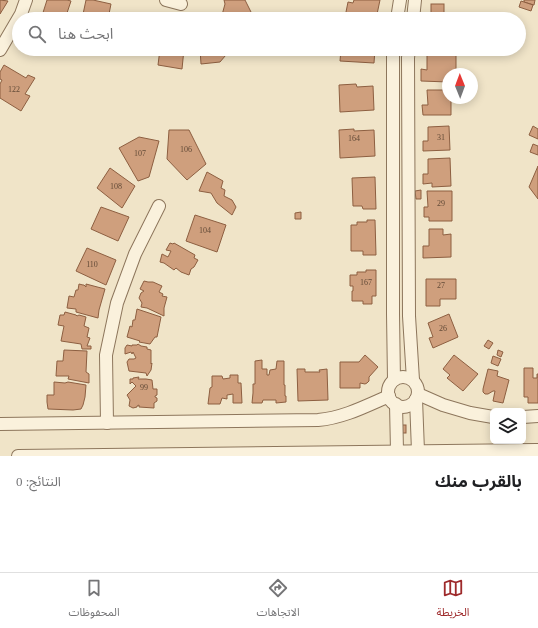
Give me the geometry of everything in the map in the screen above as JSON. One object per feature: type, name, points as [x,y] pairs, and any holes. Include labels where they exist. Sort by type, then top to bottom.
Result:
[{"type":"street","points":[[22,12],[26,0]]},
{"type":"street","points":[[166,0],[181,4]]},
{"type":"street","points":[[398,12],[400,0]]},
{"type":"street","points":[[414,12],[415,0]]},
{"type":"street","points":[[0,50],[12,29]]},
{"type":"street","points":[[393,56],[394,380]]},
{"type":"street","points":[[409,56],[409,308],[413,380],[416,385],[417,396],[418,451]]},
{"type":"street","points":[[108,423],[106,355],[117,303],[135,254],[159,206]]},
{"type":"street","points":[[397,451],[392,400],[388,393],[394,380],[404,377],[413,380]]},
{"type":"street","points":[[0,424],[329,420],[392,400],[403,406],[407,406],[411,404],[417,396]]},
{"type":"street","points":[[417,396],[470,413],[490,416]]},
{"type":"street","points":[[526,417],[538,416]]},
{"type":"street","points":[[18,456],[538,450]]},
{"type":"building","points":[[0,0],[8,1],[0,14]]},
{"type":"building","points":[[47,0],[71,1],[67,12],[43,12]]},
{"type":"building","points":[[86,0],[111,4],[109,12],[83,12]]},
{"type":"building","points":[[224,0],[245,0],[251,12],[223,12],[225,4]]},
{"type":"building","points":[[354,0],[380,0],[377,12],[346,12],[348,2],[353,3]]},
{"type":"building","points":[[524,0],[535,0],[534,5],[524,2]]},
{"type":"building","points":[[521,1],[533,5],[531,11],[519,7]]},
{"type":"building","points":[[431,4],[444,4],[444,12],[431,12]]},
{"type":"building","points":[[159,56],[183,56],[182,69],[158,65]]},
{"type":"building","points":[[200,56],[225,56],[220,62],[201,64]]},
{"type":"building","points":[[340,56],[374,56],[374,63],[340,61]]},
{"type":"building","points":[[427,56],[456,56],[456,68],[442,68],[442,82],[421,81],[421,69],[427,70]]},
{"type":"building","points":[[4,65],[26,78],[28,75],[35,78],[25,94],[30,96],[21,111],[0,98],[0,84],[2,80],[0,79],[0,72]]},
{"type":"building","points":[[356,84],[357,87],[373,86],[374,110],[340,112],[339,85]]},
{"type":"building","points":[[427,90],[442,90],[442,104],[451,104],[451,115],[423,115],[422,105],[428,105]]},
{"type":"building","points":[[449,126],[450,150],[423,151],[423,141],[428,141],[428,127]]},
{"type":"building","points":[[533,126],[538,129],[538,139],[529,135]]},
{"type":"building","points":[[354,129],[354,131],[374,130],[375,156],[340,158],[339,130]]},
{"type":"building","points":[[169,130],[189,130],[206,164],[187,180],[167,159]]},
{"type":"building","points":[[139,137],[159,141],[149,177],[138,181],[119,148]]},
{"type":"building","points":[[533,144],[538,146],[538,155],[530,152]]},
{"type":"building","points":[[450,158],[451,186],[432,187],[432,183],[423,184],[423,174],[428,174],[428,159]]},
{"type":"building","points":[[538,166],[538,199],[529,187]]},
{"type":"building","points":[[110,168],[135,186],[122,208],[97,188]]},
{"type":"building","points":[[207,172],[223,181],[221,188],[225,190],[224,196],[232,200],[236,207],[232,215],[217,203],[211,193],[199,191]]},
{"type":"building","points":[[375,177],[376,209],[363,209],[362,206],[353,206],[352,178]]},
{"type":"building","points":[[421,190],[421,199],[416,199],[415,191]]},
{"type":"building","points":[[427,191],[452,191],[452,221],[429,221],[429,217],[424,217],[424,207],[428,207]]},
{"type":"building","points":[[101,207],[129,217],[118,241],[91,229]]},
{"type":"building","points":[[301,212],[301,219],[295,219],[295,213]]},
{"type":"building","points":[[195,215],[226,225],[217,252],[186,241]]},
{"type":"building","points":[[367,220],[375,220],[376,255],[363,255],[363,251],[351,251],[351,225],[357,225],[357,222],[367,222]]},
{"type":"building","points":[[429,229],[443,229],[443,235],[451,234],[451,257],[423,258],[423,246],[429,246]]},
{"type":"building","points":[[170,243],[174,243],[195,255],[194,258],[198,260],[191,269],[189,275],[176,268],[174,270],[160,262],[162,254],[168,257],[171,251],[166,250]]},
{"type":"building","points":[[87,248],[116,260],[106,285],[76,271]]},
{"type":"building","points":[[366,270],[376,270],[376,296],[372,296],[372,304],[363,304],[363,301],[352,301],[353,286],[350,286],[350,275],[357,275],[357,272],[366,272]]},
{"type":"building","points":[[426,279],[456,279],[456,299],[440,299],[440,306],[426,306]]},
{"type":"building","points":[[144,281],[153,282],[162,286],[159,292],[163,294],[162,296],[167,297],[164,308],[164,316],[147,308],[141,307],[142,303],[139,298],[141,293],[144,291],[140,289]]},
{"type":"building","points":[[79,284],[86,287],[86,284],[105,289],[98,318],[76,312],[76,309],[67,308],[69,296],[74,297],[76,290],[78,290]]},
{"type":"building","points":[[137,309],[161,317],[157,337],[155,337],[150,344],[139,342],[140,341],[127,337],[130,326],[132,327],[133,320],[135,320]]},
{"type":"building","points":[[65,312],[86,317],[84,326],[89,328],[87,337],[90,338],[87,346],[91,346],[91,349],[82,349],[81,344],[61,341],[64,326],[58,325],[60,315],[64,315]]},
{"type":"building","points":[[449,314],[458,337],[433,348],[429,338],[433,337],[428,323]]},
{"type":"building","points":[[488,340],[493,343],[489,349],[484,346]]},
{"type":"building","points":[[138,344],[151,350],[151,370],[147,376],[146,373],[129,371],[127,362],[129,359],[136,358],[133,352],[132,354],[131,352],[125,354],[125,348],[127,345],[132,346]]},
{"type":"building","points":[[64,350],[87,351],[86,372],[89,374],[89,383],[68,379],[69,376],[56,376],[57,361],[63,361]]},
{"type":"building","points":[[498,350],[503,352],[501,357],[497,355]]},
{"type":"building","points":[[365,355],[378,367],[369,377],[369,381],[365,384],[360,383],[360,388],[340,388],[340,362],[359,362]]},
{"type":"building","points":[[454,355],[478,374],[463,391],[447,378],[450,375],[443,369]]},
{"type":"building","points":[[493,356],[501,359],[498,366],[491,363]]},
{"type":"building","points":[[262,360],[262,369],[267,369],[267,375],[269,375],[270,370],[276,369],[277,361],[284,361],[286,402],[276,403],[276,400],[263,400],[262,403],[252,403],[253,384],[255,384],[255,361]]},
{"type":"building","points":[[524,368],[533,368],[533,378],[537,378],[538,374],[538,403],[528,403],[528,397],[524,397]]},
{"type":"building","points":[[297,369],[305,369],[305,372],[320,372],[319,370],[327,369],[328,400],[298,401]]},
{"type":"building","points":[[488,369],[498,371],[497,376],[509,380],[503,403],[493,401],[495,391],[488,394],[483,392]]},
{"type":"building","points":[[230,375],[238,375],[238,383],[241,383],[242,403],[233,403],[233,394],[227,395],[227,399],[222,398],[220,404],[208,404],[210,388],[212,387],[212,376],[222,376],[223,379],[230,378]]},
{"type":"building","points":[[139,377],[138,379],[152,380],[153,389],[157,389],[157,395],[155,397],[157,398],[157,401],[154,403],[154,408],[139,407],[139,405],[133,408],[129,406],[130,400],[127,395],[136,386],[132,382],[130,384],[130,379]]},
{"type":"building","points":[[54,382],[68,382],[86,385],[85,397],[81,409],[48,409],[47,395],[54,395]]},
{"type":"building","points":[[399,425],[406,425],[406,433],[399,433]]}]
